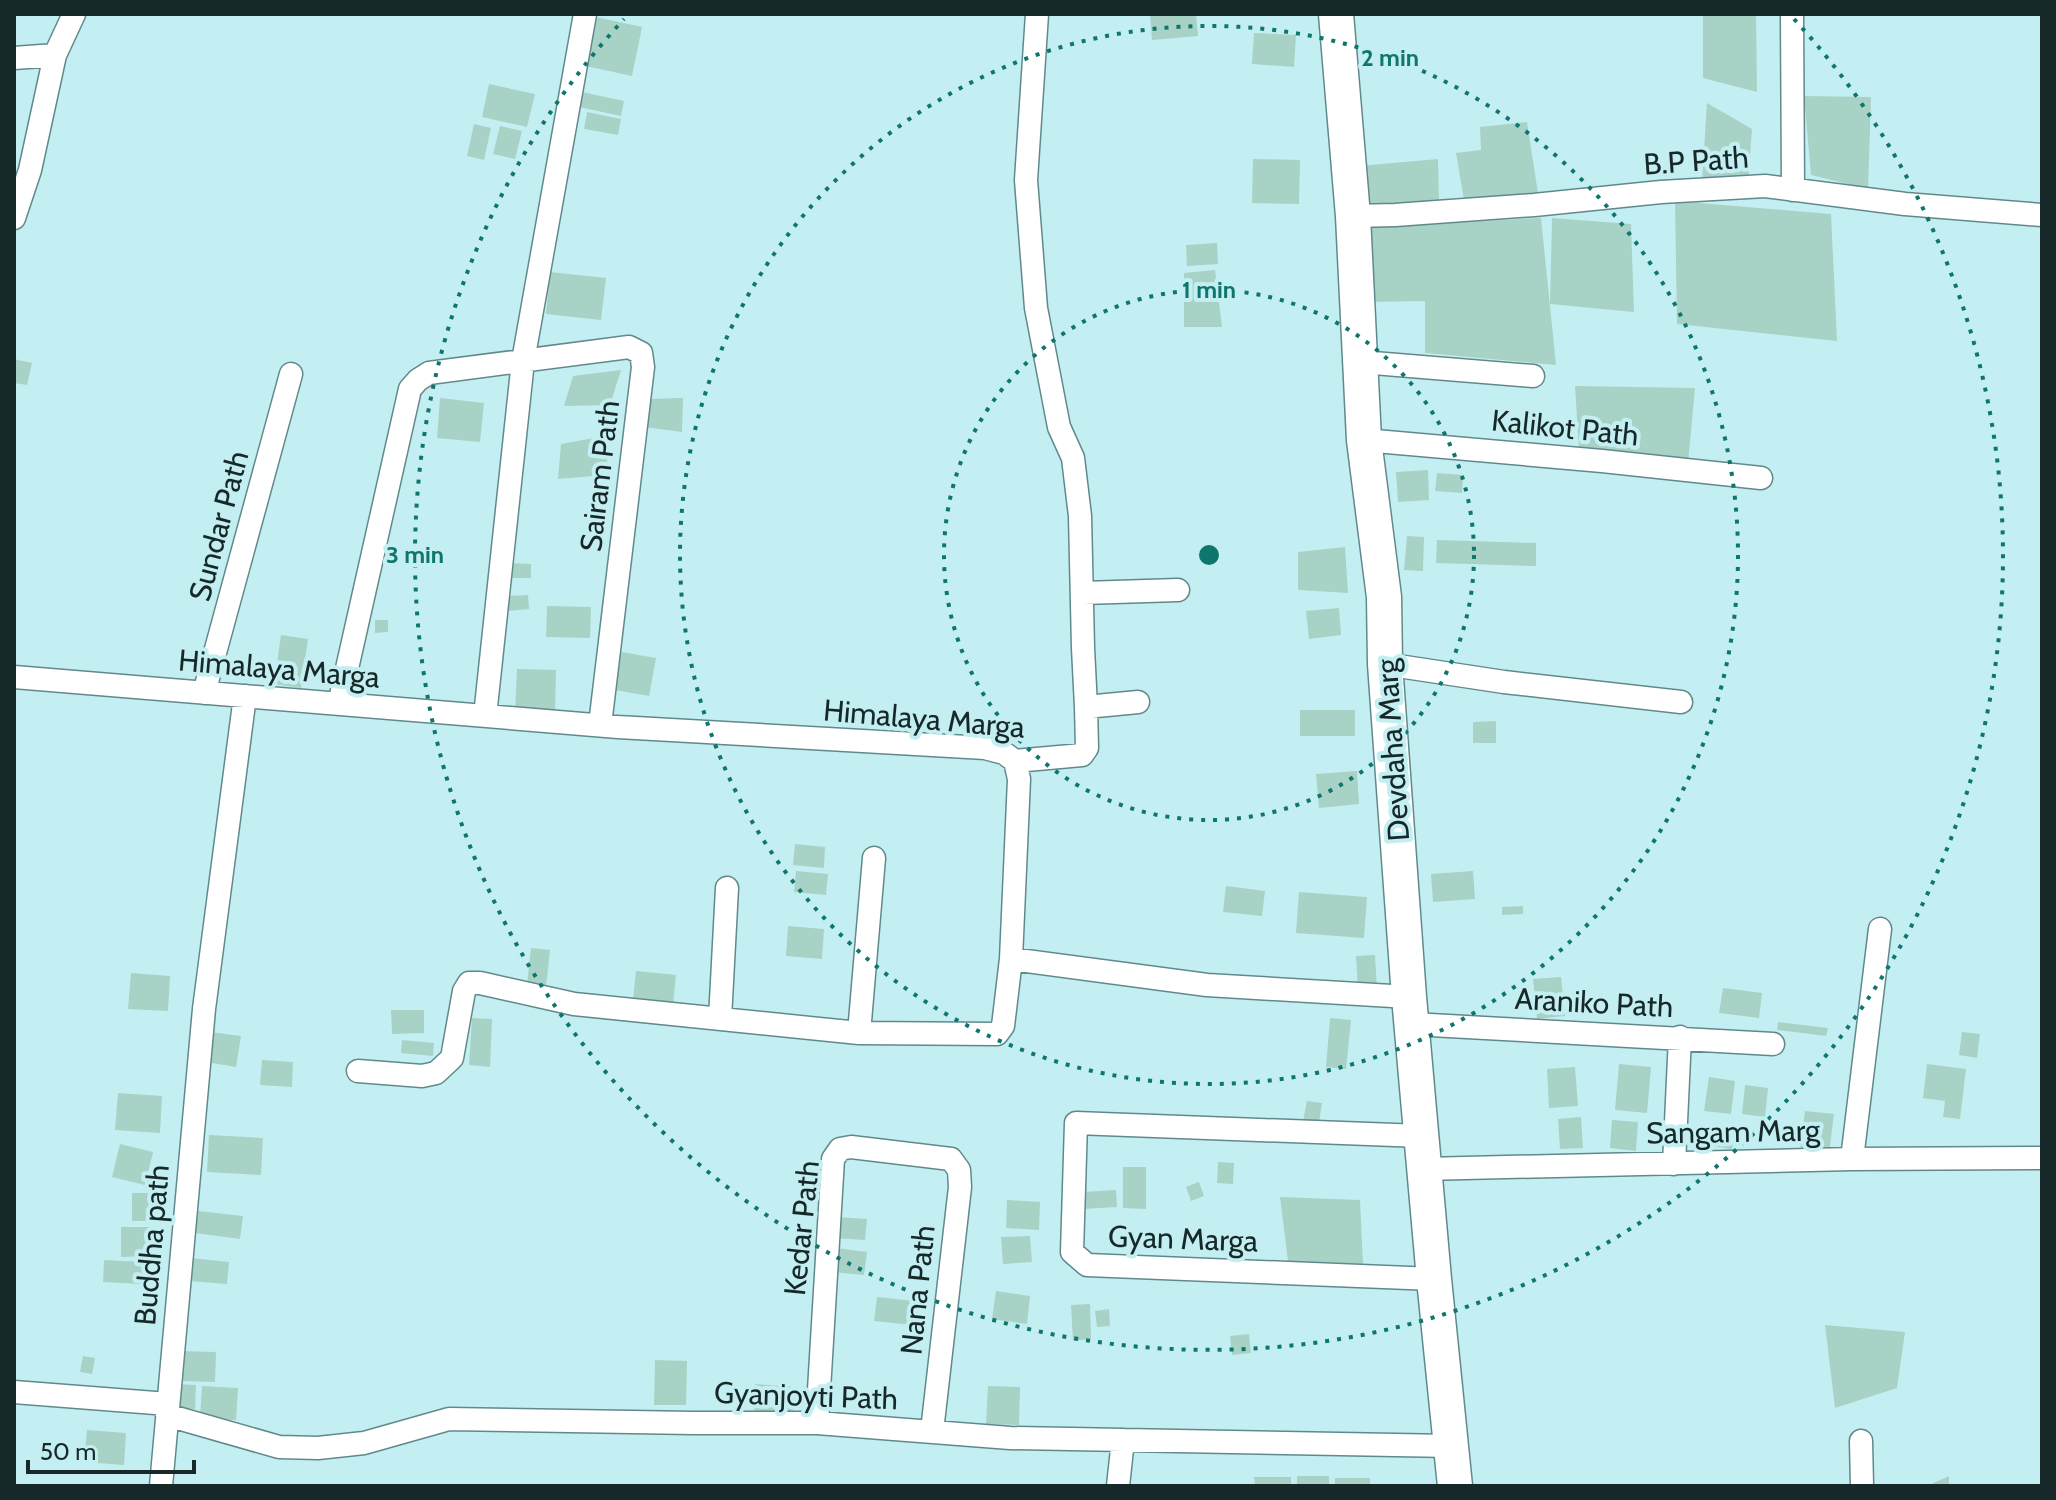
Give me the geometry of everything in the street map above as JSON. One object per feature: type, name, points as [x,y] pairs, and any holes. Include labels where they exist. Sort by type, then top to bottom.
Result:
[{"type":"main road","name":"Devdaha Marg","points":[[1336,14],[1353,216],[1364,440],[1384,597],[1385,664],[1422,1152],[1455,1486]]},
{"type":"street","points":[[14,218],[22,170],[55,55],[74,14]]},
{"type":"street","points":[[485,716],[523,361],[585,14]]},
{"type":"street","name":"Himalaya Marga","points":[[14,677],[600,725],[985,748],[1004,753],[1015,761],[1082,755],[1087,748],[1080,516],[1073,458],[1059,427],[1036,308],[1026,180],[1037,14]]},
{"type":"street","points":[[1792,14],[1793,190]]},
{"type":"street","points":[[14,58],[55,55]]},
{"type":"street","name":"B.P Path","points":[[1353,216],[1765,186],[1905,204],[2042,215]]},
{"type":"street","name":"Sairam Path","points":[[339,704],[410,389],[429,373],[629,347],[641,353],[643,367],[600,725]]},
{"type":"street","points":[[1361,362],[1533,376]]},
{"type":"street","name":"Sundar Path","points":[[204,693],[291,374]]},
{"type":"street","name":"Kalikot Path","points":[[1364,440],[1761,478]]},
{"type":"street","points":[[1083,593],[1178,590]]},
{"type":"street","points":[[1385,664],[1504,682],[1681,702]]},
{"type":"street","name":"Buddha path","points":[[161,1486],[204,1009],[245,696]]},
{"type":"street","points":[[1086,707],[1138,702]]},
{"type":"street","points":[[358,1071],[422,1076],[436,1073],[452,1058],[464,991],[469,983],[574,1004],[859,1033],[997,1034],[1003,1026],[1011,959],[1019,779],[1015,761]]},
{"type":"street","points":[[859,1033],[874,858]]},
{"type":"street","points":[[720,1019],[727,888]]},
{"type":"street","points":[[1852,1159],[1880,929]]},
{"type":"street","name":"Araniko Path","points":[[1011,959],[1411,1010],[1773,1044]]},
{"type":"street","points":[[1674,1164],[1680,1037]]},
{"type":"street","name":"Gyan Marga","points":[[1422,1152],[1076,1123],[1072,1252],[1087,1265],[1434,1279]]},
{"type":"street","name":"Kedar Path","points":[[817,1423],[833,1159],[840,1149],[851,1147],[951,1159]]},
{"type":"street","name":"Sangam Marg","points":[[1422,1152],[1674,1164],[2042,1158]]},
{"type":"street","name":"Nana Path","points":[[932,1431],[960,1187],[959,1170],[951,1159]]},
{"type":"street","name":"Gyanjoyti Path","points":[[14,1392],[167,1410],[279,1447],[305,1448],[364,1443],[449,1419],[817,1423],[1010,1438],[1451,1446]]},
{"type":"street","points":[[1118,1486],[1123,1440]]},
{"type":"street","points":[[1861,1441],[1862,1486]]},
{"type":"building","points":[[1150,14],[1196,14],[1198,36],[1152,40]]},
{"type":"building","points":[[1703,14],[1756,14],[1757,92],[1703,78]]},
{"type":"building","points":[[591,16],[642,27],[632,76],[581,65]]},
{"type":"building","points":[[1254,33],[1296,35],[1294,67],[1252,64]]},
{"type":"building","points":[[489,84],[535,94],[527,127],[482,117]]},
{"type":"building","points":[[582,92],[624,101],[621,116],[579,107]]},
{"type":"building","points":[[1804,96],[1871,97],[1868,189],[1811,175]]},
{"type":"building","points":[[1707,103],[1752,129],[1748,185],[1702,182]]},
{"type":"building","points":[[587,112],[621,119],[618,135],[584,129]]},
{"type":"building","points":[[1527,122],[1538,193],[1464,200],[1456,153],[1481,150],[1480,127]]},
{"type":"building","points":[[474,124],[491,128],[484,160],[467,156]]},
{"type":"building","points":[[500,126],[522,131],[515,159],[493,154]]},
{"type":"building","points":[[1253,159],[1300,160],[1299,204],[1252,203]]},
{"type":"building","points":[[1438,159],[1439,201],[1363,206],[1359,166]]},
{"type":"building","points":[[1675,201],[1831,214],[1837,341],[1677,324]]},
{"type":"building","points":[[1541,218],[1556,365],[1425,353],[1425,301],[1368,302],[1362,227]]},
{"type":"building","points":[[1552,218],[1631,224],[1634,312],[1550,304]]},
{"type":"building","points":[[1217,243],[1218,264],[1187,266],[1186,245]]},
{"type":"building","points":[[1215,270],[1222,327],[1184,327],[1184,273]]},
{"type":"building","points":[[550,272],[606,278],[601,320],[546,314]]},
{"type":"building","points":[[14,359],[32,363],[27,385],[14,383]]},
{"type":"building","points":[[621,370],[610,405],[564,406],[573,376]]},
{"type":"building","points":[[1575,386],[1695,388],[1688,463],[1579,450]]},
{"type":"building","points":[[440,398],[484,403],[480,442],[437,438]]},
{"type":"building","points":[[683,398],[682,432],[636,426],[646,399]]},
{"type":"building","points":[[611,435],[605,475],[558,479],[561,444]]},
{"type":"building","points":[[1428,470],[1429,500],[1398,502],[1396,472]]},
{"type":"building","points":[[1437,473],[1463,475],[1462,493],[1435,491]]},
{"type":"building","points":[[1407,536],[1424,537],[1423,571],[1404,570]]},
{"type":"building","points":[[1437,540],[1536,543],[1536,566],[1436,563]]},
{"type":"building","points":[[1345,547],[1348,593],[1298,590],[1298,552]]},
{"type":"building","points":[[507,563],[531,564],[531,578],[507,578]]},
{"type":"building","points":[[528,595],[529,609],[507,611],[506,596]]},
{"type":"building","points":[[547,606],[591,607],[590,638],[546,637]]},
{"type":"building","points":[[1339,608],[1341,635],[1309,639],[1306,611]]},
{"type":"building","points":[[375,620],[388,620],[388,632],[375,633]]},
{"type":"building","points":[[281,635],[308,639],[301,688],[274,684]]},
{"type":"building","points":[[616,651],[656,658],[649,696],[609,689]]},
{"type":"building","points":[[517,669],[556,670],[555,716],[515,714]]},
{"type":"building","points":[[1300,710],[1355,710],[1355,736],[1300,736]]},
{"type":"building","points":[[1496,721],[1496,743],[1473,743],[1473,722]]},
{"type":"building","points":[[1357,771],[1359,804],[1319,808],[1316,774]]},
{"type":"building","points":[[795,844],[825,847],[824,868],[793,865]]},
{"type":"building","points":[[796,871],[828,874],[826,895],[794,892]]},
{"type":"building","points":[[1473,871],[1475,899],[1433,902],[1431,874]]},
{"type":"building","points":[[1226,886],[1265,891],[1262,916],[1223,912]]},
{"type":"building","points":[[1299,892],[1367,897],[1364,938],[1296,933]]},
{"type":"building","points":[[1523,906],[1523,914],[1502,915],[1502,907]]},
{"type":"building","points":[[788,926],[824,929],[822,959],[786,956]]},
{"type":"building","points":[[531,948],[550,950],[546,987],[527,985]]},
{"type":"building","points":[[1375,955],[1377,990],[1358,991],[1356,956]]},
{"type":"building","points":[[636,971],[676,975],[673,1005],[633,1000]]},
{"type":"building","points":[[131,973],[170,976],[168,1011],[128,1009]]},
{"type":"building","points":[[1561,977],[1565,1016],[1537,1019],[1533,979]]},
{"type":"building","points":[[1723,988],[1762,993],[1759,1018],[1719,1013]]},
{"type":"building","points":[[391,1010],[424,1010],[424,1033],[392,1034]]},
{"type":"building","points":[[472,1018],[492,1019],[490,1067],[469,1065]]},
{"type":"building","points":[[1330,1018],[1351,1020],[1346,1069],[1326,1067]]},
{"type":"building","points":[[1778,1022],[1828,1028],[1826,1036],[1777,1030]]},
{"type":"building","points":[[210,1032],[241,1036],[236,1067],[206,1062]]},
{"type":"building","points":[[1962,1032],[1980,1034],[1977,1058],[1959,1055]]},
{"type":"building","points":[[402,1040],[434,1043],[433,1056],[401,1053]]},
{"type":"building","points":[[262,1060],[293,1062],[292,1087],[260,1085]]},
{"type":"building","points":[[1619,1064],[1651,1067],[1647,1113],[1615,1110]]},
{"type":"building","points":[[1927,1064],[1966,1069],[1960,1119],[1943,1117],[1945,1101],[1923,1098]]},
{"type":"building","points":[[1575,1067],[1578,1106],[1549,1108],[1547,1069]]},
{"type":"building","points":[[1709,1077],[1735,1081],[1731,1114],[1704,1111]]},
{"type":"building","points":[[1745,1085],[1768,1088],[1765,1117],[1742,1114]]},
{"type":"building","points":[[118,1093],[162,1096],[160,1133],[115,1130]]},
{"type":"building","points":[[1307,1101],[1322,1103],[1319,1123],[1303,1121]]},
{"type":"building","points":[[1805,1111],[1834,1114],[1829,1154],[1800,1150]]},
{"type":"building","points":[[1581,1117],[1583,1148],[1560,1149],[1558,1119]]},
{"type":"building","points":[[1612,1120],[1638,1122],[1636,1151],[1610,1148]]},
{"type":"building","points":[[1700,1127],[1735,1131],[1732,1149],[1698,1144]]},
{"type":"building","points":[[209,1135],[263,1138],[261,1175],[207,1172]]},
{"type":"building","points":[[120,1144],[153,1152],[145,1185],[112,1177]]},
{"type":"building","points":[[1218,1162],[1234,1163],[1233,1184],[1217,1183]]},
{"type":"building","points":[[1123,1167],[1146,1167],[1146,1209],[1123,1208]]},
{"type":"building","points":[[1199,1182],[1204,1196],[1191,1201],[1186,1187]]},
{"type":"building","points":[[1116,1190],[1117,1207],[1082,1209],[1082,1192]]},
{"type":"building","points":[[132,1193],[163,1193],[163,1221],[132,1221]]},
{"type":"building","points":[[1280,1197],[1360,1200],[1363,1264],[1288,1261]]},
{"type":"building","points":[[1007,1200],[1040,1202],[1039,1230],[1006,1228]]},
{"type":"building","points":[[198,1211],[243,1216],[240,1239],[195,1233]]},
{"type":"building","points":[[836,1217],[867,1219],[865,1240],[834,1238]]},
{"type":"building","points":[[121,1227],[154,1227],[154,1256],[121,1257]]},
{"type":"building","points":[[1030,1236],[1032,1262],[1003,1264],[1001,1237]]},
{"type":"building","points":[[835,1248],[867,1252],[864,1275],[832,1272]]},
{"type":"building","points":[[191,1258],[229,1262],[227,1284],[189,1281]]},
{"type":"building","points":[[104,1260],[143,1262],[142,1284],[103,1282]]},
{"type":"building","points":[[996,1291],[1030,1296],[1027,1324],[992,1319]]},
{"type":"building","points":[[877,1297],[915,1301],[913,1325],[874,1321]]},
{"type":"building","points":[[1090,1304],[1091,1339],[1073,1341],[1071,1305]]},
{"type":"building","points":[[1109,1309],[1110,1326],[1097,1327],[1095,1311]]},
{"type":"building","points":[[1825,1325],[1905,1332],[1897,1388],[1835,1408]]},
{"type":"building","points":[[1249,1334],[1251,1353],[1232,1355],[1230,1336]]},
{"type":"building","points":[[181,1351],[216,1352],[215,1382],[180,1381]]},
{"type":"building","points":[[83,1356],[95,1358],[92,1374],[80,1372]]},
{"type":"building","points":[[655,1360],[687,1361],[686,1405],[654,1405]]},
{"type":"building","points":[[175,1384],[196,1385],[195,1409],[174,1408]]},
{"type":"building","points":[[755,1384],[795,1387],[793,1415],[754,1412]]},
{"type":"building","points":[[202,1386],[238,1388],[236,1420],[200,1418]]},
{"type":"building","points":[[988,1386],[1020,1387],[1019,1425],[986,1424]]},
{"type":"building","points":[[87,1430],[126,1433],[124,1465],[84,1462]]},
{"type":"building","points":[[1297,1476],[1329,1476],[1329,1486],[1297,1486]]},
{"type":"building","points":[[1949,1476],[1949,1486],[1927,1486]]},
{"type":"building","points":[[1254,1477],[1291,1477],[1291,1486],[1255,1486]]},
{"type":"building","points":[[1335,1478],[1370,1478],[1370,1486],[1335,1486]]}]
